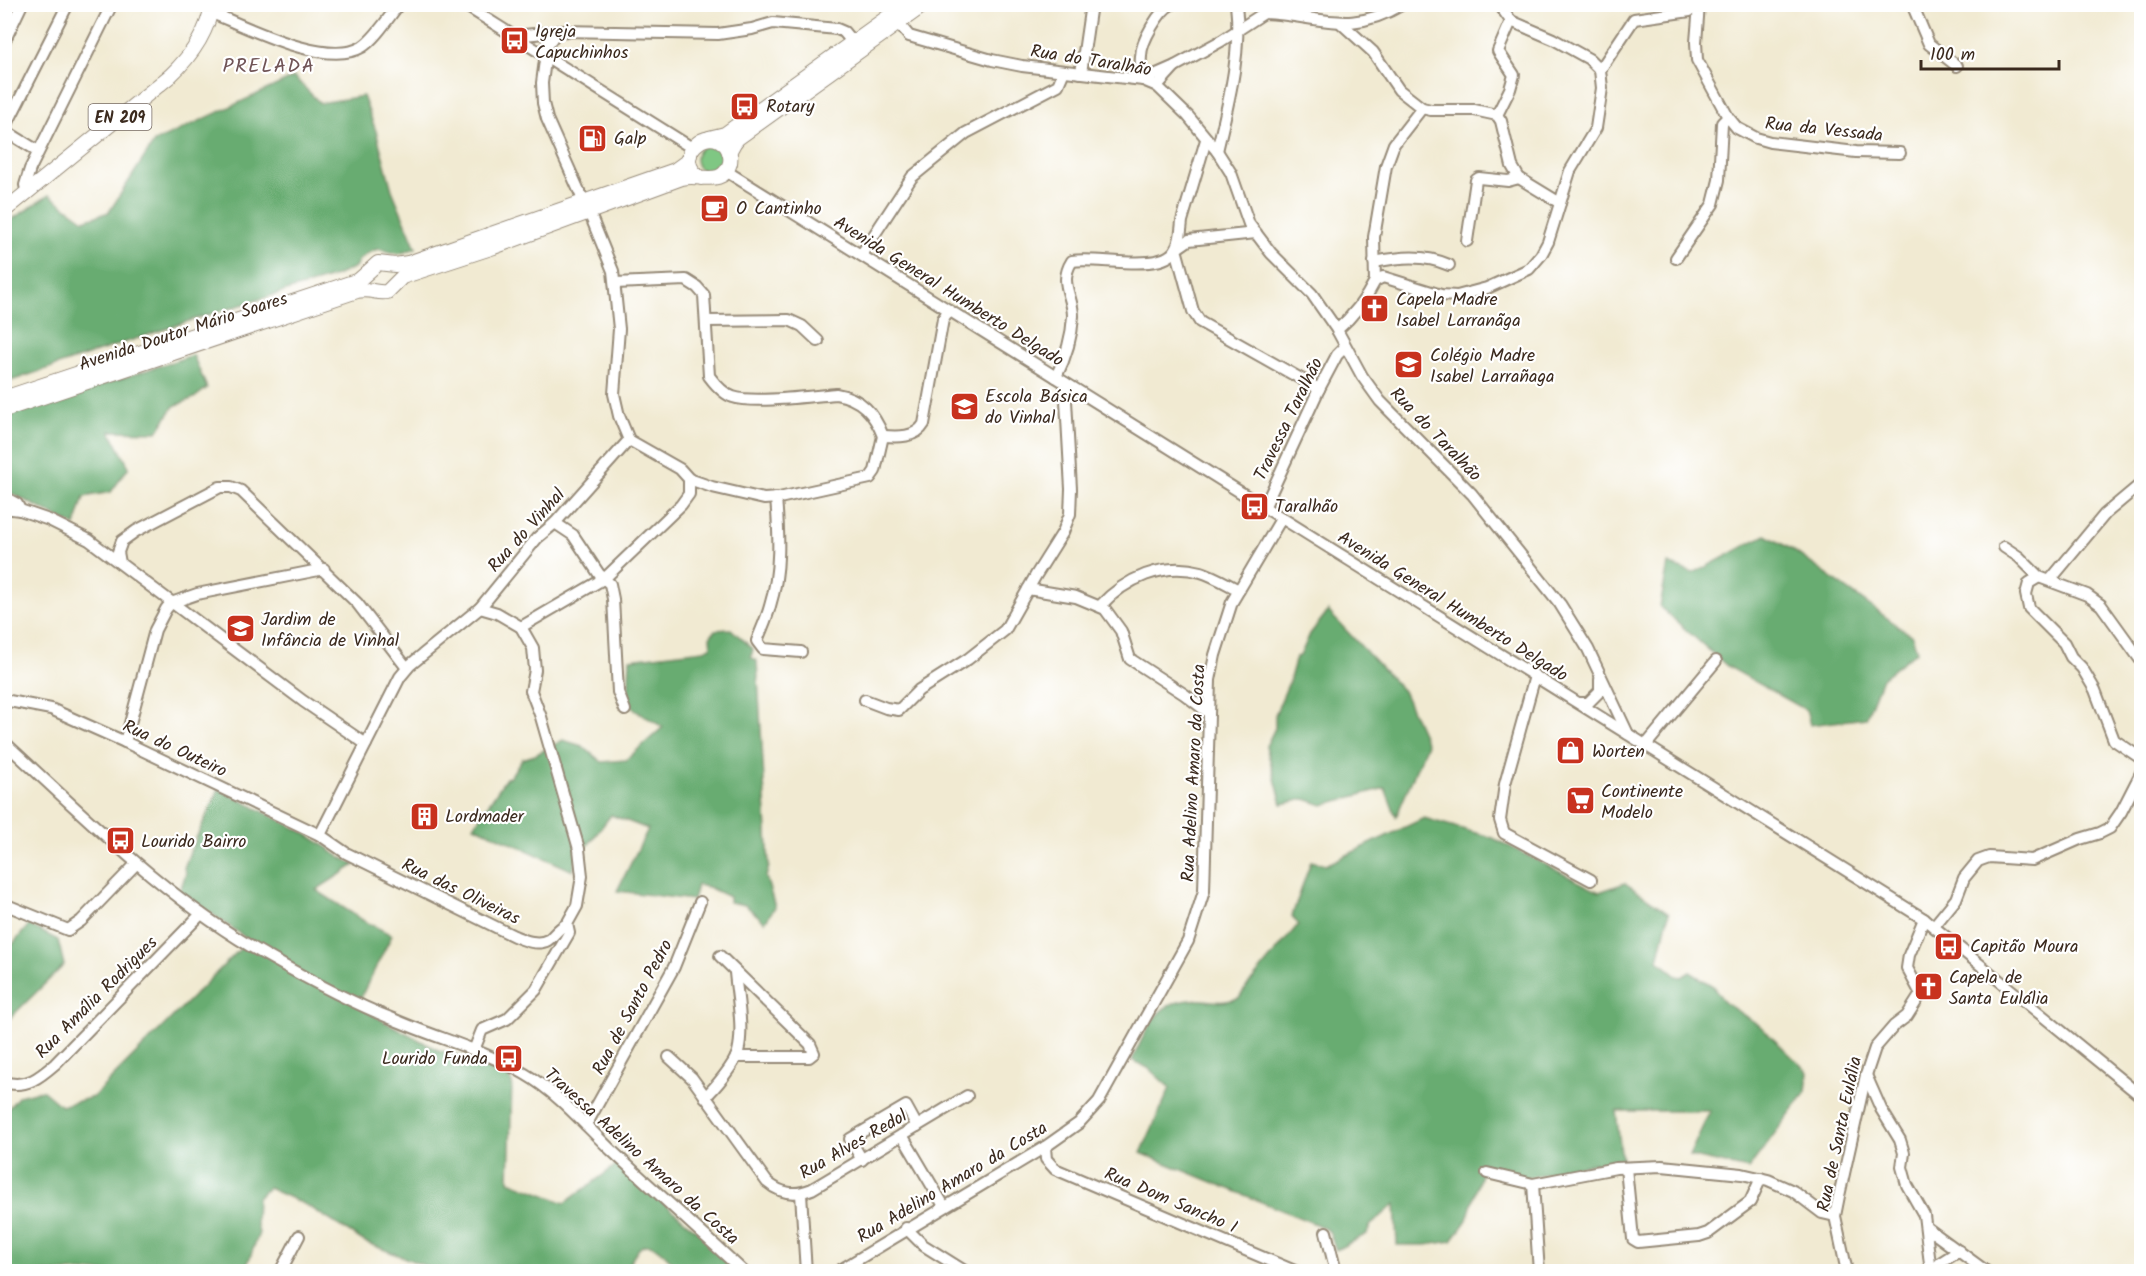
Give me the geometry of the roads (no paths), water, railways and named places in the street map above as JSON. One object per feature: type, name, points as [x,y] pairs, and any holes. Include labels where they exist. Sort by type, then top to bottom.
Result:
[{"type":"main road","points":[[709,138],[722,141],[729,152],[730,159],[726,171],[715,179],[701,178],[691,168],[691,152],[696,143],[709,138],[725,134],[906,4]]},
{"type":"main road","points":[[729,152],[738,138],[925,4]]},
{"type":"main road","name":"EN 209","points":[[4,211],[183,64],[203,32],[211,8]]},
{"type":"main road","name":"Avenida Doutor Mário Soares","points":[[4,410],[357,291],[387,292],[402,277],[494,247],[675,170],[686,162],[691,152]]},
{"type":"main road","name":"Avenida Doutor Mário Soares","points":[[4,398],[357,280],[378,263],[395,265],[408,263],[686,177],[701,178]]},
{"type":"main road","points":[[388,264],[395,270],[397,280],[395,285]]},
{"type":"main road","points":[[368,272],[368,282],[373,290]]},
{"type":"street","points":[[4,42],[22,4]]},
{"type":"street","points":[[44,180],[37,154],[4,130],[68,4]]},
{"type":"street","points":[[27,193],[26,177],[112,4]]},
{"type":"street","points":[[211,8],[309,50],[347,52],[366,44],[399,4]]},
{"type":"street","points":[[463,4],[691,152]]},
{"type":"street","points":[[1081,73],[1091,4]]},
{"type":"street","points":[[1172,4],[1164,10],[1147,34],[1140,54],[1143,81],[1221,41],[1260,9],[1342,24],[1370,20],[1389,13],[1403,4]]},
{"type":"street","points":[[1217,151],[1228,104],[1238,28],[1236,4]]},
{"type":"street","points":[[1499,4],[1510,21],[1553,39],[1600,69]]},
{"type":"street","points":[[1912,4],[1929,44],[1957,66]]},
{"type":"street","points":[[1375,281],[1388,278],[1441,295],[1457,296],[1497,283],[1529,269],[1548,242],[1570,171],[1596,128],[1602,88],[1600,69],[1634,19],[1689,11],[1700,5]]},
{"type":"street","name":"Rua da Vessada","points":[[1700,5],[1695,42],[1697,60],[1728,117],[1746,133],[1770,142],[1856,152],[1900,153]]},
{"type":"street","points":[[1497,115],[1514,75],[1498,51],[1510,21]]},
{"type":"street","points":[[515,36],[556,33],[718,34],[773,23],[788,23],[837,29],[844,32],[853,43]]},
{"type":"street","name":"Rua do Taralhão","points":[[899,24],[909,36],[992,60],[1022,66],[1143,81],[1157,86],[1188,116],[1217,151],[1231,173],[1249,224],[1270,253],[1312,294],[1380,401],[1472,494],[1560,604],[1588,649],[1628,734]]},
{"type":"street","points":[[1342,24],[1373,52],[1400,90],[1422,108],[1474,110],[1497,115],[1501,121],[1512,166],[1519,178],[1560,202]]},
{"type":"street","points":[[556,33],[547,45],[542,83],[543,103],[547,119],[609,258],[615,283],[620,329],[614,394],[619,416],[629,440],[680,469],[689,479],[712,487],[764,499],[870,478],[875,471],[883,436],[877,421],[867,408],[846,396],[836,394],[749,400],[732,397],[716,386],[709,376],[704,295],[697,287],[686,280],[615,283]]},
{"type":"street","points":[[1157,86],[1175,66]]},
{"type":"street","points":[[861,255],[912,177],[966,132],[1058,85],[1064,71]]},
{"type":"street","points":[[1337,330],[1347,321],[1371,290],[1375,281],[1374,237],[1386,166],[1394,144],[1422,108]]},
{"type":"street","points":[[1676,258],[1713,204],[1719,180],[1722,123],[1728,117]]},
{"type":"street","points":[[1206,140],[1176,249],[1193,311],[1200,322],[1319,389]]},
{"type":"street","name":"Avenida General Humberto Delgado","points":[[726,171],[1924,919],[2142,1097]]},
{"type":"street","points":[[1467,241],[1476,180],[1479,178],[1508,181],[1519,178]]},
{"type":"street","points":[[865,700],[899,710],[919,690],[968,659],[1005,630],[1063,532],[1070,514],[1071,489],[1061,380],[1073,315],[1066,285],[1066,270],[1072,261],[1084,259],[1149,263],[1168,257],[1189,240],[1256,233]]},
{"type":"street","points":[[1374,262],[1405,256],[1439,260],[1449,265]]},
{"type":"street","points":[[883,436],[895,437],[921,431],[942,319],[948,310]]},
{"type":"street","points":[[707,321],[789,320],[802,326],[819,341]]},
{"type":"street","name":"Travessa Taralhão","points":[[1264,508],[1319,389],[1337,355],[1345,347]]},
{"type":"street","name":"Rua do Vinhal","points":[[320,835],[400,677],[407,668],[480,608],[537,538],[555,523],[629,440]]},
{"type":"street","points":[[521,627],[605,578],[681,505],[689,494],[689,479]]},
{"type":"street","points":[[2051,579],[2105,514],[2140,486]]},
{"type":"street","points":[[120,563],[118,552],[122,541],[136,531],[220,487],[241,490],[357,603],[407,668]]},
{"type":"street","points":[[4,497],[17,504],[20,510]]},
{"type":"street","points":[[776,498],[779,530],[778,567],[771,606],[757,641],[763,649],[801,652]]},
{"type":"street","points":[[4,508],[20,510],[49,520],[90,540],[303,701],[366,744]]},
{"type":"street","name":"Rua Adelino Amaro da Costa","points":[[837,1272],[906,1228],[1045,1147],[1079,1124],[1099,1101],[1168,978],[1193,927],[1204,891],[1210,680],[1215,655],[1222,628],[1239,591],[1281,519]]},
{"type":"street","points":[[555,523],[573,535],[599,574],[610,584],[613,599],[618,692],[625,710]]},
{"type":"street","points":[[2004,547],[2019,557],[2039,577],[2051,579],[2087,595],[2102,605],[2142,662]]},
{"type":"street","points":[[1100,606],[1114,591],[1138,577],[1178,567],[1202,572],[1239,591]]},
{"type":"street","points":[[125,742],[155,630],[165,609],[171,603],[197,594],[324,569]]},
{"type":"street","points":[[2039,577],[2029,583],[2026,594],[2029,608],[2064,643],[2071,657],[2082,668],[2095,690],[2114,740],[2142,759]]},
{"type":"street","points":[[1028,589],[1076,597],[1105,609],[1121,631],[1130,658],[1209,713]]},
{"type":"street","points":[[474,1050],[482,1030],[507,1019],[536,990],[569,933],[567,924],[577,906],[582,876],[579,849],[541,717],[531,691],[535,670],[533,648],[521,627],[497,613],[480,608]]},
{"type":"street","points":[[1646,745],[1716,661]]},
{"type":"street","points":[[1579,704],[1588,703],[1600,691],[1600,675]]},
{"type":"street","points":[[1534,676],[1506,784],[1500,820],[1504,832],[1510,837],[1591,880]]},
{"type":"street","name":"Rua do Outeiro","points":[[7,702],[51,709],[320,835]]},
{"type":"street","name":"Travessa Adelino Amaro da Costa","points":[[4,742],[136,864],[201,914],[267,957],[392,1019],[496,1059],[525,1074],[562,1102],[744,1272]]},
{"type":"street","points":[[1934,926],[1956,899],[1964,878],[1978,861],[1989,857],[2032,860],[2110,828],[2142,771]]},
{"type":"street","name":"Rua das Oliveiras","points":[[320,835],[346,853],[514,936],[532,942],[548,940],[558,929],[567,924]]},
{"type":"street","points":[[4,904],[68,930],[81,921],[136,864]]},
{"type":"street","name":"Rua de Santo Pedro","points":[[586,1125],[674,967],[700,902]]},
{"type":"street","name":"Rua Amália Rodrigues","points":[[4,1082],[23,1085],[37,1079],[55,1064],[201,914]]},
{"type":"street","name":"Rua de Santa Eulália","points":[[1847,1272],[1835,1216],[1866,1075],[1875,1048],[1894,1026],[1907,1016],[1921,994],[1907,968],[1909,955],[1924,919]]},
{"type":"street","points":[[720,956],[810,1044],[814,1053],[810,1057],[798,1058],[736,1057]]},
{"type":"street","points":[[705,1097],[736,1057],[740,1036],[735,972]]},
{"type":"street","name":"Rua Alves Redol","points":[[669,1057],[692,1078],[766,1182],[781,1191],[801,1194],[967,1096]]},
{"type":"street","points":[[1866,1075],[1881,1109],[1900,1140],[1904,1153],[1902,1167],[1907,1185],[1924,1215],[1932,1272]]},
{"type":"street","points":[[862,1160],[850,1139],[906,1106],[917,1126]]},
{"type":"street","points":[[902,1135],[944,1206]]},
{"type":"street","name":"Rua Dom Sancho I","points":[[1045,1147],[1046,1159],[1055,1169],[1297,1272]]},
{"type":"street","points":[[1487,1173],[1533,1184],[1616,1168],[1662,1166],[1742,1174],[1761,1178],[1793,1191],[1822,1213],[1835,1216]]},
{"type":"street","points":[[1626,1168],[1633,1239],[1638,1242],[1700,1236],[1708,1233],[1750,1202],[1761,1178]]},
{"type":"street","points":[[1533,1184],[1539,1272]]},
{"type":"street","points":[[801,1194],[806,1272]]},
{"type":"street","points":[[906,1228],[923,1245],[966,1272]]},
{"type":"street","points":[[1927,1228],[1987,1272]]},
{"type":"street","points":[[1326,1232],[1336,1272]]},
{"type":"street","points":[[280,1272],[299,1236]]},
{"type":"street","points":[[1932,1272],[1940,1263],[1959,1251]]},
{"type":"waterway","points":[[1632,4],[1633,10]]},
{"type":"place","name":"Igreja Capuchinhos","points":[[514,41]]},
{"type":"place","name":"Rotary","points":[[745,106]]},
{"type":"place","name":"Galp","points":[[593,138]]},
{"type":"place","name":"O Cantinho","points":[[715,208]]},
{"type":"place","name":"Capela Madre Isabel Larranãga","points":[[1375,309]]},
{"type":"place","name":"Colégio Madre Isabel Larrañaga","points":[[1409,365]]},
{"type":"place","name":"Escola Básica do Vinhal","points":[[964,406]]},
{"type":"place","name":"Taralhão","points":[[1254,506]]},
{"type":"place","name":"Jardim de Infância de Vinhal","points":[[240,629]]},
{"type":"place","name":"Worten","points":[[1571,751]]},
{"type":"place","name":"Continente Modelo","points":[[1580,801]]},
{"type":"place","name":"Lordmader","points":[[424,816]]},
{"type":"place","name":"Lourido Bairro","points":[[120,841]]},
{"type":"place","name":"Capitão Moura","points":[[1949,946]]},
{"type":"place","name":"Capela de Santa Eulália","points":[[1928,987]]},
{"type":"place","name":"Lourido Funda","points":[[509,1058]]},
{"type":"district","name":"PRELADA","points":[[269,65]]}]
